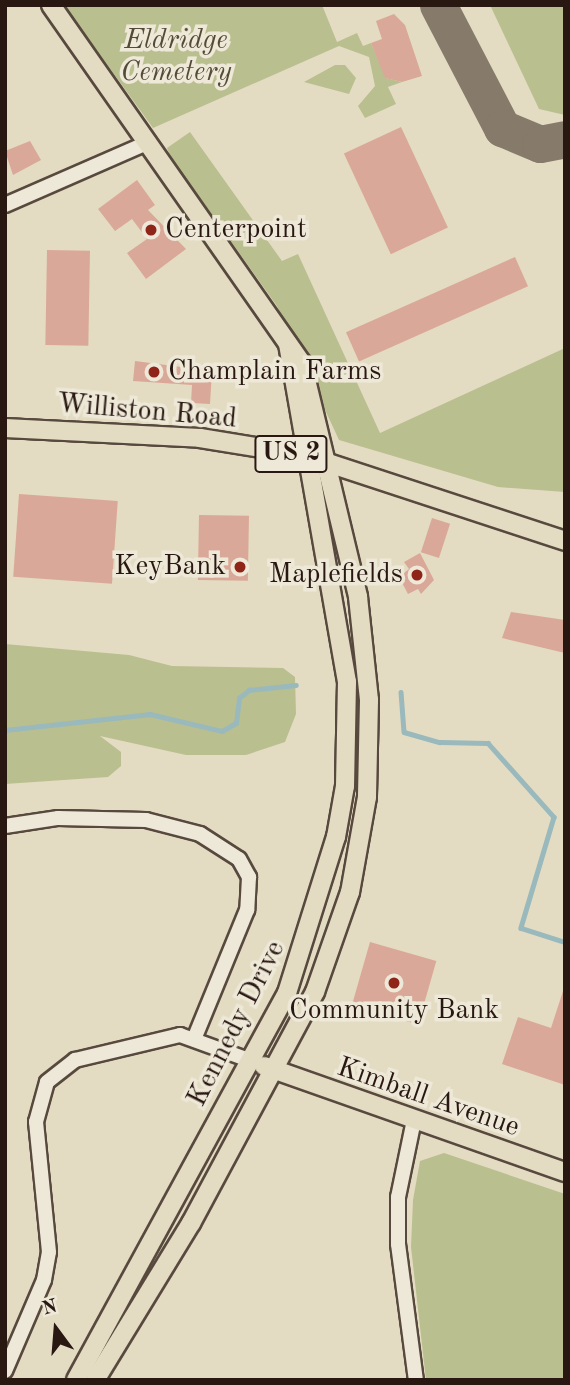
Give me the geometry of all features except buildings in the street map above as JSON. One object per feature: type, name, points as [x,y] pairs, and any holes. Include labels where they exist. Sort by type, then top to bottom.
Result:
[{"type":"main road","name":"Kennedy Drive","points":[[51,5],[288,341],[312,386],[362,636],[369,700],[367,797],[350,892],[314,992],[275,1071],[95,1380]]},
{"type":"main road","name":"Kennedy Drive","points":[[76,1380],[252,1060],[305,953],[336,837],[348,736],[338,617],[304,456],[288,341]]},
{"type":"main road","name":"Williston Road","points":[[5,428],[200,438],[304,456],[565,541]]},
{"type":"main road","points":[[338,617],[362,636]]},
{"type":"main road","name":"Kimball Avenue","points":[[252,1060],[275,1071],[565,1172]]},
{"type":"street","points":[[5,205],[149,142]]},
{"type":"street","points":[[5,826],[58,818],[146,820],[200,834],[239,859],[250,888],[247,910],[195,1037]]},
{"type":"street","points":[[5,1371],[47,1267],[49,1221],[36,1122],[47,1082],[75,1060],[155,1039],[195,1037],[252,1060]]},
{"type":"street","points":[[414,1120],[398,1197],[398,1244],[416,1380]]},
{"type":"green space","name":"Eldridge Cemetery","points":[[64,5],[322,5],[337,42],[357,33],[363,46],[371,43],[386,78],[402,82],[388,87],[396,104],[365,118],[358,106],[375,86],[369,57],[339,46],[153,128]]},
{"type":"green space","points":[[490,5],[565,5],[565,115],[539,109]]},
{"type":"green space","points":[[335,65],[345,65],[356,78],[349,94],[304,82]]},
{"type":"green space","points":[[190,132],[282,261],[298,254],[380,433],[565,348],[565,492],[498,487],[339,440],[277,306],[170,156],[167,148]]},
{"type":"green space","points":[[5,644],[129,655],[172,666],[283,668],[295,677],[296,714],[285,742],[246,755],[186,755],[100,736],[121,752],[121,766],[108,777],[5,784]]},
{"type":"green space","points":[[444,1153],[565,1194],[565,1380],[426,1380],[411,1247],[413,1200],[420,1161]]},
{"type":"waterway","points":[[5,730],[150,714],[222,731],[236,723],[239,698],[249,690],[296,685]]},
{"type":"waterway","points":[[401,692],[404,732],[440,742],[488,743],[554,817],[521,928],[565,942]]},
{"type":"taxiway","points":[[438,5],[502,128],[540,144],[565,139]]},
{"type":"place","name":"Centerpoint","points":[[151,230]]},
{"type":"place","name":"Champlain Farms","points":[[154,372]]},
{"type":"place","name":"KeyBank","points":[[240,567]]},
{"type":"place","name":"Maplefields","points":[[417,575]]},
{"type":"place","name":"Community Bank","points":[[394,983]]}]
